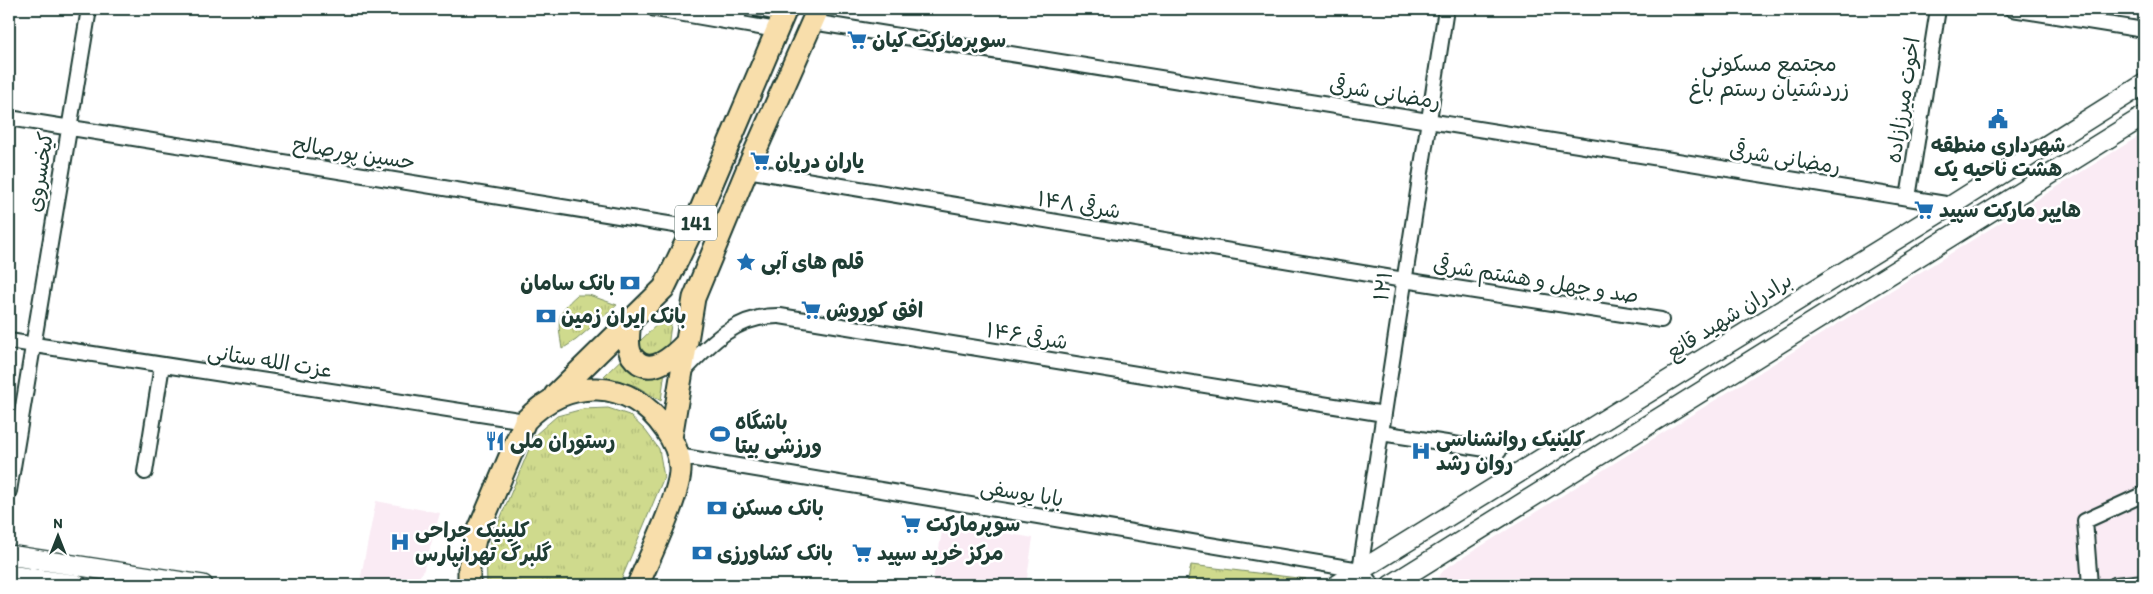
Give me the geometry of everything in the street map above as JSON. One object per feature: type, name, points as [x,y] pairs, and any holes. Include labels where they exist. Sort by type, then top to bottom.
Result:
[{"type":"main road","name":"141","points":[[675,447],[682,373],[694,298],[747,170],[815,15]]},
{"type":"main road","name":"141","points":[[550,400],[664,288],[693,228],[782,18]]},
{"type":"main road","name":"برادران شهید قانع","points":[[1337,585],[1952,206],[2144,84]]},
{"type":"main road","points":[[1391,585],[2144,116]]},
{"type":"main road","points":[[1952,206],[1968,227]]},
{"type":"main road","points":[[630,321],[629,343],[632,356],[643,365],[659,365],[671,359],[687,342]]},
{"type":"main road","points":[[456,585],[469,576],[475,539],[525,422],[534,411],[550,400],[575,390],[602,389],[628,396],[651,411],[675,447],[680,469],[677,488],[638,585]]},
{"type":"main road","points":[[9,554],[203,585]]},
{"type":"main road","points":[[9,575],[77,585]]},
{"type":"street","name":"کیخسروی","points":[[9,491],[89,9]]},
{"type":"street","points":[[656,9],[782,18]]},
{"type":"street","points":[[758,9],[782,18]]},
{"type":"street","name":"۱۲۱","points":[[1360,570],[1446,9]]},
{"type":"street","name":"اخوت میرزازاده","points":[[1908,198],[1938,9]]},
{"type":"street","points":[[2012,9],[2144,30]]},
{"type":"street","name":"رمضانی شرقی","points":[[815,15],[1429,120],[1952,206]]},
{"type":"street","name":"حسین پورصالح","points":[[9,118],[693,228]]},
{"type":"street","name":"۱۴۸ شرقی","points":[[747,170],[1404,280]]},
{"type":"street","name":"صد و چهل و هشتم شرقی","points":[[1404,280],[1661,320]]},
{"type":"street","name":"۱۴۶ شرقی","points":[[682,373],[703,350],[736,324],[752,319],[780,316],[1384,414]]},
{"type":"street","name":"عزت الله ستانی","points":[[9,341],[525,422]]},
{"type":"street","points":[[145,472],[162,365]]},
{"type":"street","points":[[1381,433],[1499,451]]},
{"type":"street","name":"بابا یوسفی","points":[[675,447],[1360,570]]},
{"type":"street","points":[[2090,585],[2085,521],[2144,494]]},
{"type":"street","points":[[1360,570],[1372,585]]},
{"type":"street","points":[[2114,585],[2144,582]]},
{"type":"shaded area","points":[[2144,133],[2144,585],[1431,585],[1446,568]]},
{"type":"shaded area","name":"کلینیک جراحی گلبرگ تهرانپارس","points":[[376,501],[440,513],[423,572],[414,583],[403,585],[360,581]]},
{"type":"shaded area","points":[[944,522],[1033,538],[1026,585],[932,585]]},
{"type":"green space","points":[[577,295],[589,295],[617,305],[576,340],[562,349],[560,319],[565,308]]},
{"type":"green space","points":[[673,309],[661,401],[636,386],[604,376]]},
{"type":"green space","points":[[608,408],[629,415],[645,430],[659,449],[664,477],[619,585],[487,585],[486,553],[535,435],[557,416],[583,409]]},
{"type":"green space","points":[[1191,565],[1306,579],[1296,585],[1187,585]]},
{"type":"place","name":"سوپرمارکت کیان","points":[[857,40]]},
{"type":"place","name":"شهرداری منطقه هشت ناحیه یک","points":[[1998,119]]},
{"type":"place","name":"یاران دریان","points":[[760,161]]},
{"type":"place","name":"هایپر مارکت سپید","points":[[1924,210]]},
{"type":"place","name":"قلم های آبی","points":[[746,262]]},
{"type":"place","name":"بانک سامان","points":[[630,283]]},
{"type":"place","name":"افق کوروش","points":[[811,310]]},
{"type":"place","name":"بانک ایران زمین","points":[[546,316]]},
{"type":"place","name":"باشگاه ورزشی بیتا","points":[[720,434]]},
{"type":"place","name":"رستوران ملی","points":[[495,441]]},
{"type":"place","name":"کلینیک روانشناسی روان رشد","points":[[1421,451]]},
{"type":"place","name":"بانک مسکن","points":[[717,508]]},
{"type":"place","name":"سوپرمارکت","points":[[911,524]]},
{"type":"place","name":"کلینیک جراحی گلبرگ تهرانپارس","points":[[400,542]]},
{"type":"place","name":"بانک کشاورزی","points":[[702,553]]},
{"type":"place","name":"مرکز خرید سپید","points":[[862,553]]},
{"type":"district","name":"مجتمع مسکونی زردشتیان رستم باغ","points":[[1769,76]]}]
